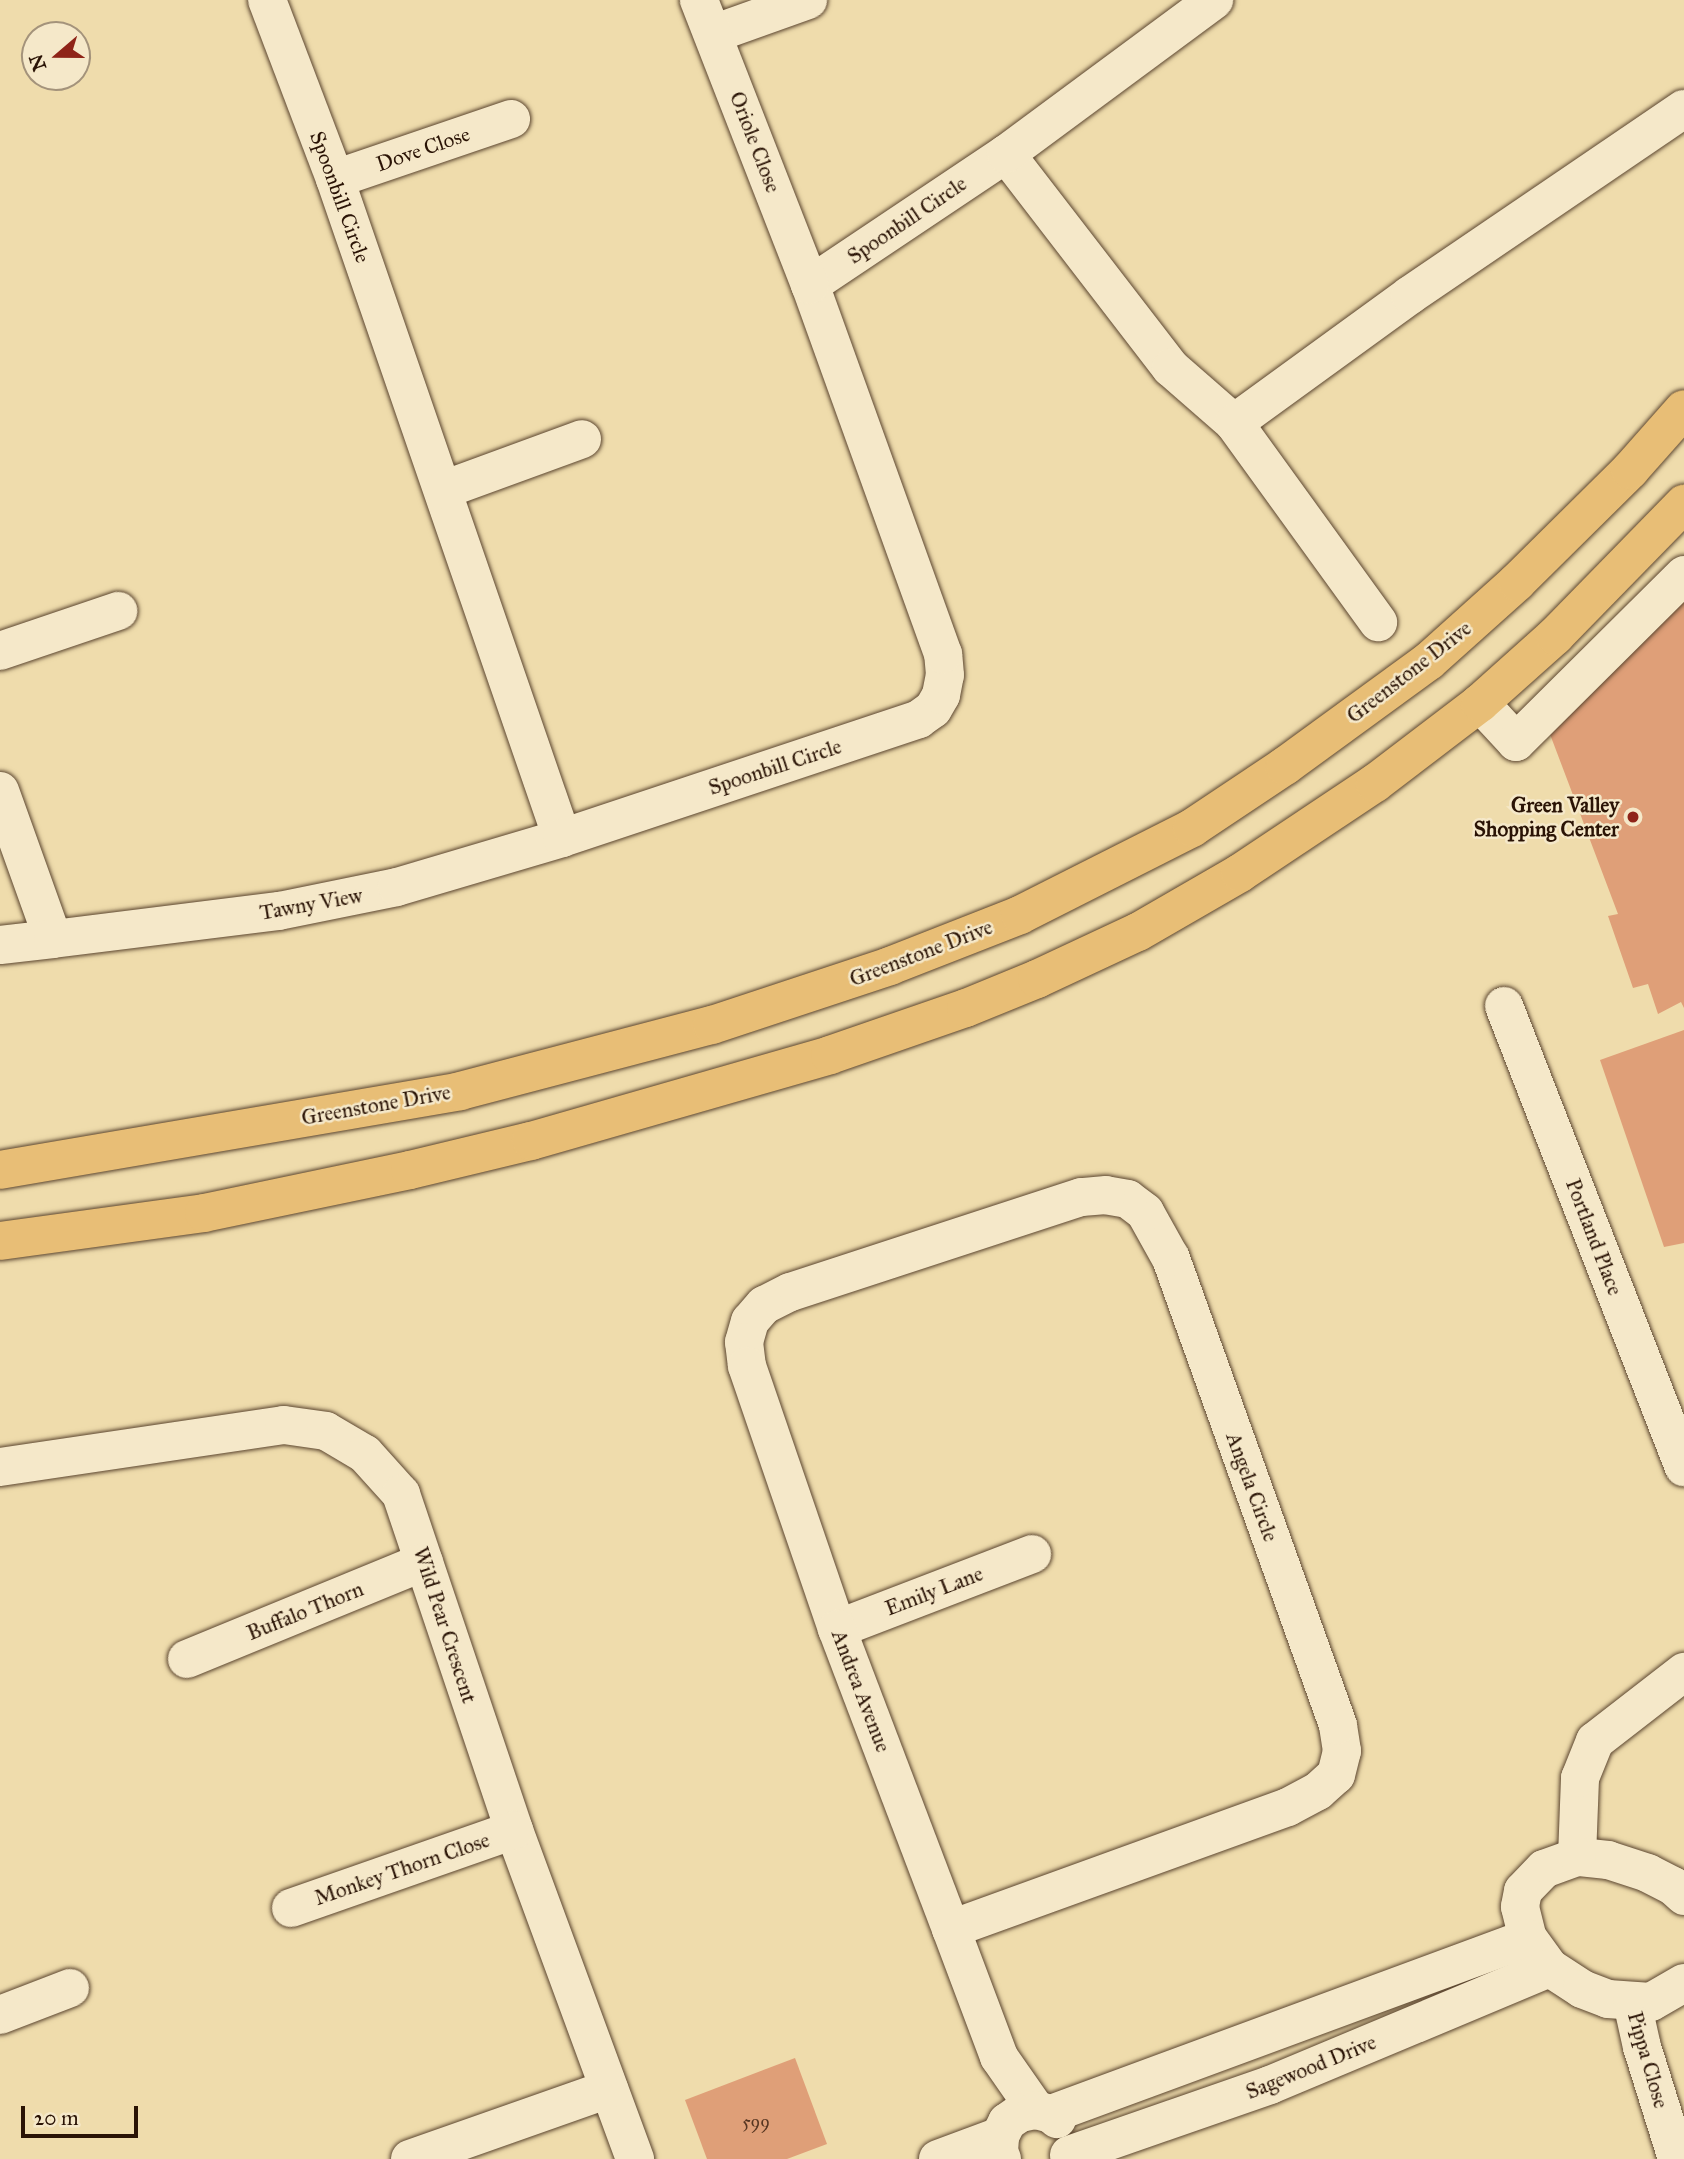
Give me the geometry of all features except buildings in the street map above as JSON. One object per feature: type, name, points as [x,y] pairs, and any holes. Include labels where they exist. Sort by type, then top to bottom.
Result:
[{"type":"main road","name":"Greenstone Drive","points":[[0,1170],[460,1091],[712,1026],[890,966],[1020,915],[1192,828],[1285,766],[1429,661],[1517,582],[1630,470],[1684,409]]},
{"type":"main road","points":[[0,1241],[204,1213],[470,1156],[615,1119],[830,1055],[966,1008],[1138,932],[1240,873],[1375,783],[1480,703],[1555,636],[1684,504]]},
{"type":"street","name":"Spoonbill Circle","points":[[267,0],[335,179],[562,838],[919,719],[933,709],[941,695],[945,675],[943,654],[810,285],[1006,154],[1214,0]]},
{"type":"street","points":[[706,17],[808,0]]},
{"type":"street","name":"Oriole Close","points":[[706,17],[810,285]]},
{"type":"street","points":[[1234,423],[1410,295],[1684,109]]},
{"type":"street","name":"Dove Close","points":[[335,179],[511,120]]},
{"type":"street","points":[[1006,154],[1171,368],[1234,423],[1378,622]]},
{"type":"street","points":[[443,490],[582,439]]},
{"type":"street","points":[[1480,703],[1516,741],[1684,575]]},
{"type":"street","points":[[0,650],[118,611]]},
{"type":"street","points":[[0,791],[53,939]]},
{"type":"street","name":"Tawny View","points":[[0,945],[292,908],[397,887],[562,838]]},
{"type":"street","name":"Portland Place","points":[[1504,1006],[1684,1467]]},
{"type":"street","name":"Angela Circle","points":[[750,1321],[764,1305],[803,1287],[1081,1198],[1106,1195],[1128,1199],[1145,1212],[1170,1256],[1338,1725],[1342,1751],[1336,1775],[1318,1791],[1289,1807],[951,1930]]},
{"type":"street","name":"Andrea Avenue","points":[[750,1321],[744,1342],[747,1366],[837,1629],[999,2057],[1019,2128],[1063,2124],[1070,2140],[1068,2157]]},
{"type":"street","name":"Wild Pear Crescent","points":[[0,1467],[284,1426],[326,1431],[365,1454],[401,1494],[514,1830],[635,2159]]},
{"type":"street","name":"Emily Lane","points":[[837,1629],[1032,1554]]},
{"type":"street","name":"Buffalo Thorn","points":[[187,1659],[424,1562]]},
{"type":"street","points":[[1577,1857],[1580,1778],[1595,1741],[1684,1672]]},
{"type":"street","name":"Monkey Thorn Close","points":[[291,1908],[514,1830]]},
{"type":"street","points":[[1684,1896],[1673,1886],[1648,1873],[1608,1860],[1577,1857],[1544,1869],[1523,1891],[1520,1907],[1539,1953],[1582,1989],[1608,1999],[1651,2001],[1684,1983]]},
{"type":"street","name":"Sagewood Drive","points":[[938,2159],[1019,2128],[1539,1953]]},
{"type":"street","name":"Sagewood Drive","points":[[1068,2157],[1270,2085],[1539,1953]]},
{"type":"street","points":[[0,2015],[70,1988]]},
{"type":"street","name":"Pippa Close","points":[[1632,2002],[1642,2047],[1677,2159]]},
{"type":"street","points":[[410,2159],[609,2089]]},
{"type":"place","name":"Green Valley Shopping Center","points":[[1633,817]]}]
